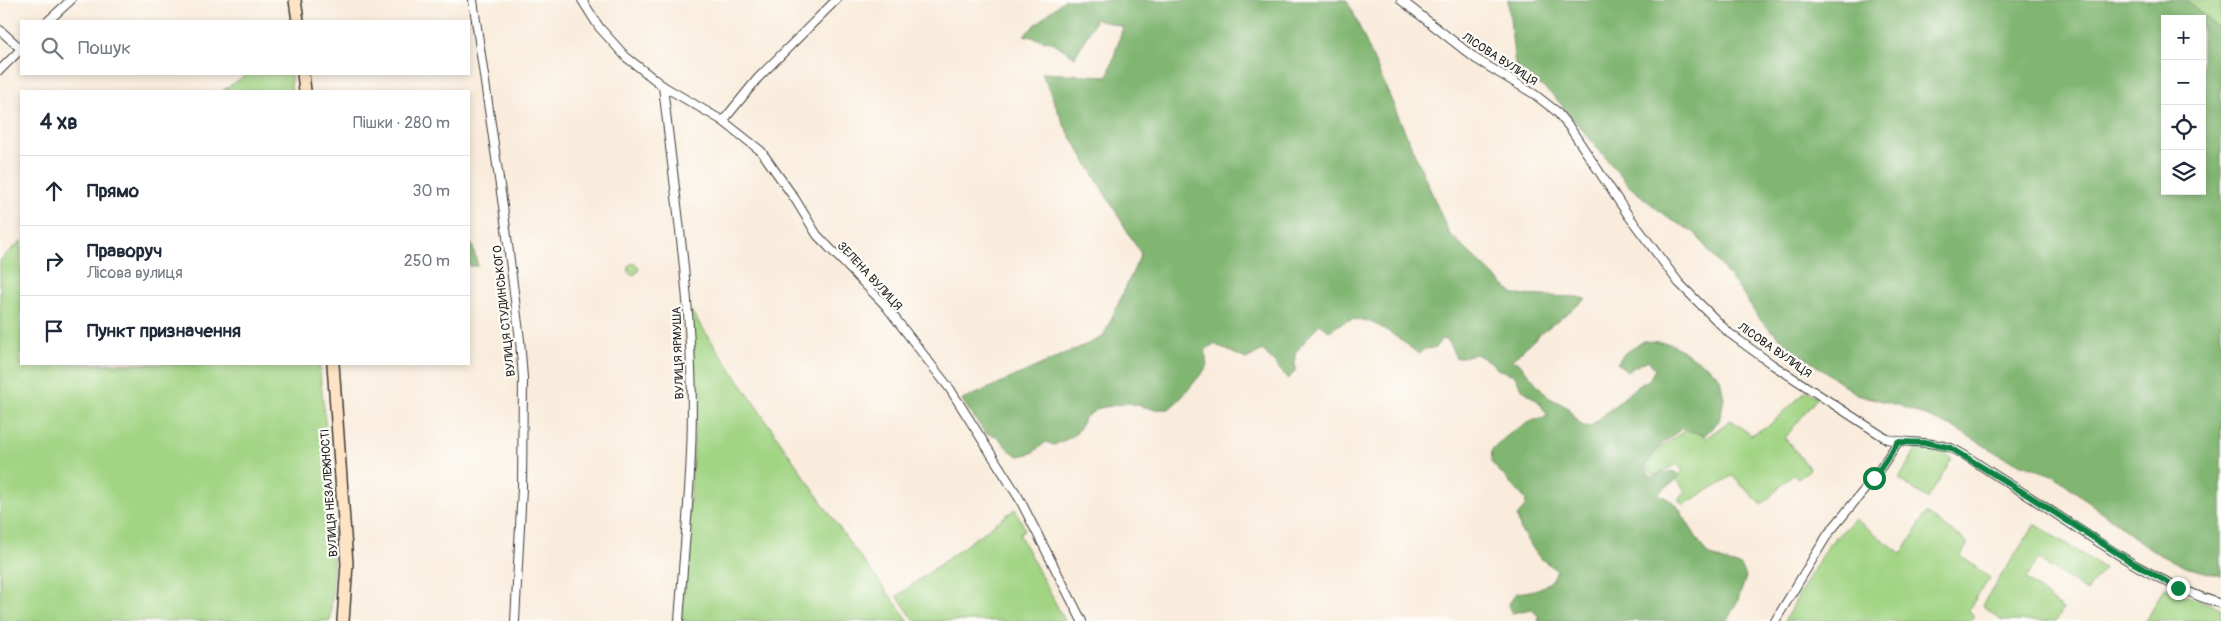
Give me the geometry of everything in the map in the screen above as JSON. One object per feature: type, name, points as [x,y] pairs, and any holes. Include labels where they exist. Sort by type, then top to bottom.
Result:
[{"type":"street","points":[[49,20],[71,0]]},
{"type":"street","points":[[295,0],[298,20]]},
{"type":"street","name":"ВУЛИЦЯ СТУДИНСЬКОГО","points":[[473,0],[503,209],[522,368],[523,469],[515,621]]},
{"type":"street","name":"ЗЕЛЕНА ВУЛИЦЯ","points":[[582,0],[599,27],[626,57],[663,86],[723,121],[761,151],[795,199],[817,236],[885,305],[950,389],[1019,498],[1082,621]]},
{"type":"street","points":[[723,121],[758,78],[836,0]]},
{"type":"street","name":"ЛІСОВА ВУЛИЦЯ","points":[[1401,0],[1468,53],[1534,94],[1556,111],[1570,128],[1628,215],[1679,283],[1729,333],[1887,439],[1898,442],[1929,443],[1951,448],[2128,560],[2178,588],[2221,604]]},
{"type":"street","points":[[0,30],[20,48]]},
{"type":"street","points":[[0,70],[20,50]]},
{"type":"street","points":[[303,75],[305,90]]},
{"type":"street","name":"ВУЛИЦЯ ЯРМУША","points":[[663,86],[687,300],[692,370],[690,476],[679,621]]},
{"type":"street","name":"ВУЛИЦЯ НЕЗАЛЕЖНОСТІ","points":[[333,365],[348,564],[343,621]]},
{"type":"street","points":[[1775,621],[1828,534],[1874,478],[1898,442]]},
{"type":"green space","points":[[1064,0],[1346,0],[1353,12],[1449,233],[1514,295],[1579,297],[1586,299],[1541,333],[1511,361],[1518,362],[1548,397],[1567,407],[1581,425],[1590,427],[1636,387],[1649,380],[1655,369],[1648,360],[1627,371],[1617,363],[1624,354],[1644,341],[1670,343],[1710,368],[1720,378],[1724,399],[1719,421],[1705,435],[1681,429],[1659,447],[1645,466],[1649,475],[1654,478],[1661,473],[1673,471],[1679,475],[1674,482],[1659,494],[1676,504],[1706,553],[1723,561],[1741,566],[1746,577],[1738,600],[1728,619],[1726,621],[1538,621],[1539,617],[1531,609],[1512,613],[1509,604],[1516,593],[1541,588],[1554,577],[1557,571],[1538,556],[1521,531],[1517,516],[1525,507],[1526,500],[1491,462],[1492,450],[1517,428],[1548,416],[1539,402],[1523,390],[1514,375],[1497,369],[1494,364],[1476,354],[1456,358],[1448,340],[1441,339],[1436,348],[1424,349],[1419,354],[1386,330],[1369,322],[1348,320],[1329,331],[1320,324],[1295,353],[1295,372],[1288,379],[1263,350],[1246,359],[1214,344],[1205,350],[1207,367],[1181,398],[1169,409],[1153,409],[1129,403],[1099,408],[1084,418],[1076,433],[1069,438],[1054,445],[1046,442],[1032,453],[1019,456],[1009,450],[997,436],[985,433],[962,400],[1103,337],[1141,254],[1064,125],[1042,73],[1108,76],[1123,27],[1096,19],[1075,57],[1054,43],[1024,35]]},
{"type":"green space","points":[[1508,0],[2186,0],[2203,15],[2161,15],[2161,195],[2206,195],[2206,18],[2221,31],[2221,576],[2185,567],[2151,550],[2055,476],[2005,458],[1953,427],[1901,406],[1857,394],[1791,348],[1760,320],[1740,290],[1694,232],[1668,218],[1629,186],[1555,97],[1515,65]]},
{"type":"green space","points":[[2186,0],[2221,0],[2221,31],[2206,18],[2206,15],[2203,15]]},
{"type":"green space","points":[[246,75],[291,75],[291,90],[224,90]]},
{"type":"green space","points":[[20,242],[20,365],[319,365],[329,460],[333,524],[330,621],[0,621],[0,260]]},
{"type":"green space","points":[[472,244],[478,266],[470,266],[470,245]]},
{"type":"green space","points":[[631,264],[635,264],[638,269],[637,273],[631,274],[628,271],[628,267]]},
{"type":"green space","points":[[691,311],[849,542],[909,621],[682,621],[696,407],[688,312]]},
{"type":"green space","points":[[1807,390],[1817,398],[1785,438],[1810,469],[1798,479],[1793,474],[1762,505],[1732,476],[1683,505],[1678,499],[1686,492],[1675,477],[1683,471],[1677,464],[1654,476],[1642,461],[1694,424],[1706,438],[1731,420],[1751,435],[1771,424]]},
{"type":"green space","points":[[1918,446],[1937,448],[1952,458],[1928,499],[1899,479]]},
{"type":"green space","points":[[1015,509],[1025,529],[1019,534],[1065,621],[915,621],[897,596]]},
{"type":"green space","points":[[1926,513],[1968,543],[1961,556],[1990,578],[1968,610],[1975,616],[1971,621],[1784,621],[1827,546],[1855,519],[1902,554]]},
{"type":"green space","points":[[2035,524],[2104,568],[2087,591],[2038,559],[2026,579],[2063,609],[2056,621],[2002,621],[1982,605]]},
{"type":"green space","points":[[2164,588],[2221,608],[2221,621],[2146,621]]},
{"type":"route","points":[[1874,478],[1898,442],[1912,441],[1951,448],[2128,560],[2178,588]]}]
